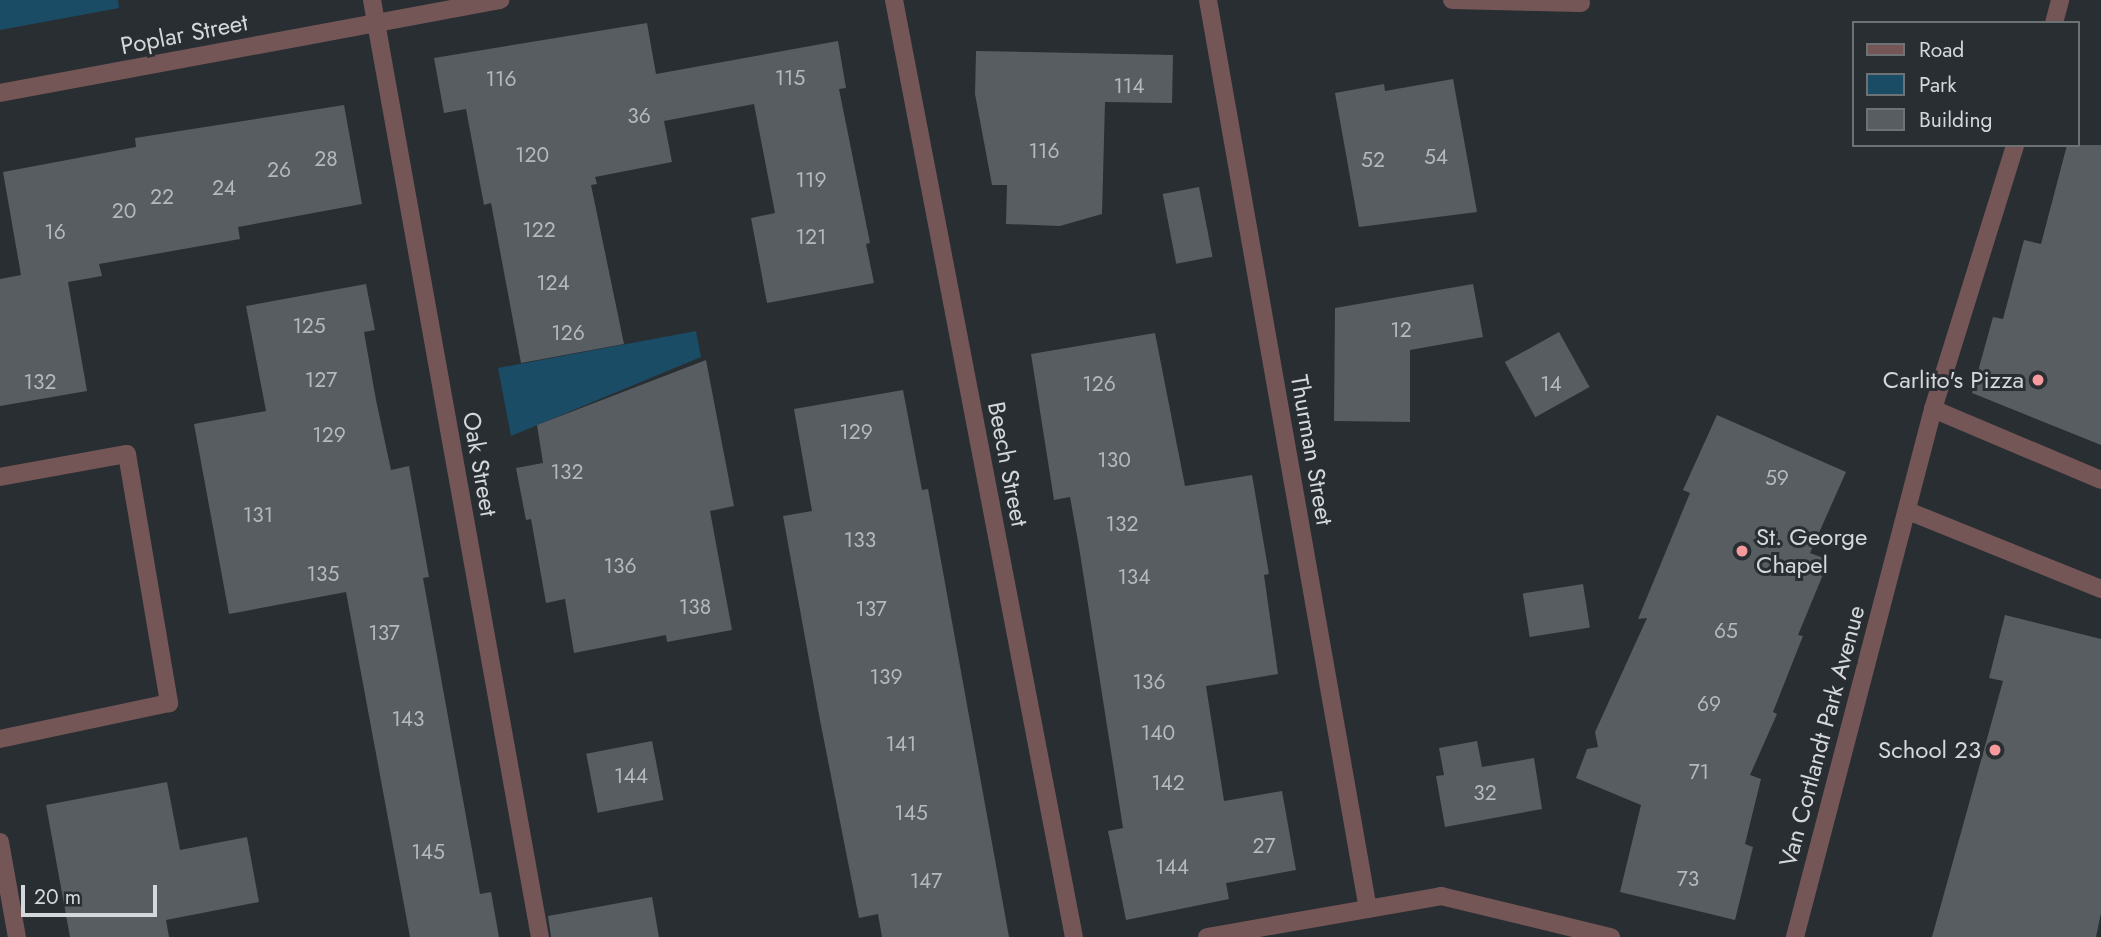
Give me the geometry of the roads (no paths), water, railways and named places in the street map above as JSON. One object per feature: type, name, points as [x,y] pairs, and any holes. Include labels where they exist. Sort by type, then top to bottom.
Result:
[{"type":"street","name":"Oak Street","points":[[372,0],[540,937]]},
{"type":"street","name":"Poplar Street","points":[[0,93],[500,0]]},
{"type":"street","name":"Beech Street","points":[[894,0],[1074,937]]},
{"type":"street","name":"Thurman Street","points":[[1208,0],[1368,909]]},
{"type":"street","points":[[1452,0],[1581,3]]},
{"type":"street","points":[[2055,21],[2060,0]]},
{"type":"street","name":"Van Cortlandt Park Avenue","points":[[1795,937],[1933,409],[2014,147]]},
{"type":"street","points":[[1933,409],[2101,480]]},
{"type":"street","points":[[0,477],[127,454],[169,703],[0,739]]},
{"type":"street","points":[[1908,511],[2101,589]]},
{"type":"street","points":[[0,842],[17,937]]},
{"type":"street","points":[[1207,937],[1441,896],[1611,937]]},
{"type":"place","name":"Carlito's Pizza","points":[[2038,380]]},
{"type":"place","name":"St. George Chapel","points":[[1742,551]]},
{"type":"place","name":"School 23","points":[[1995,750]]}]
